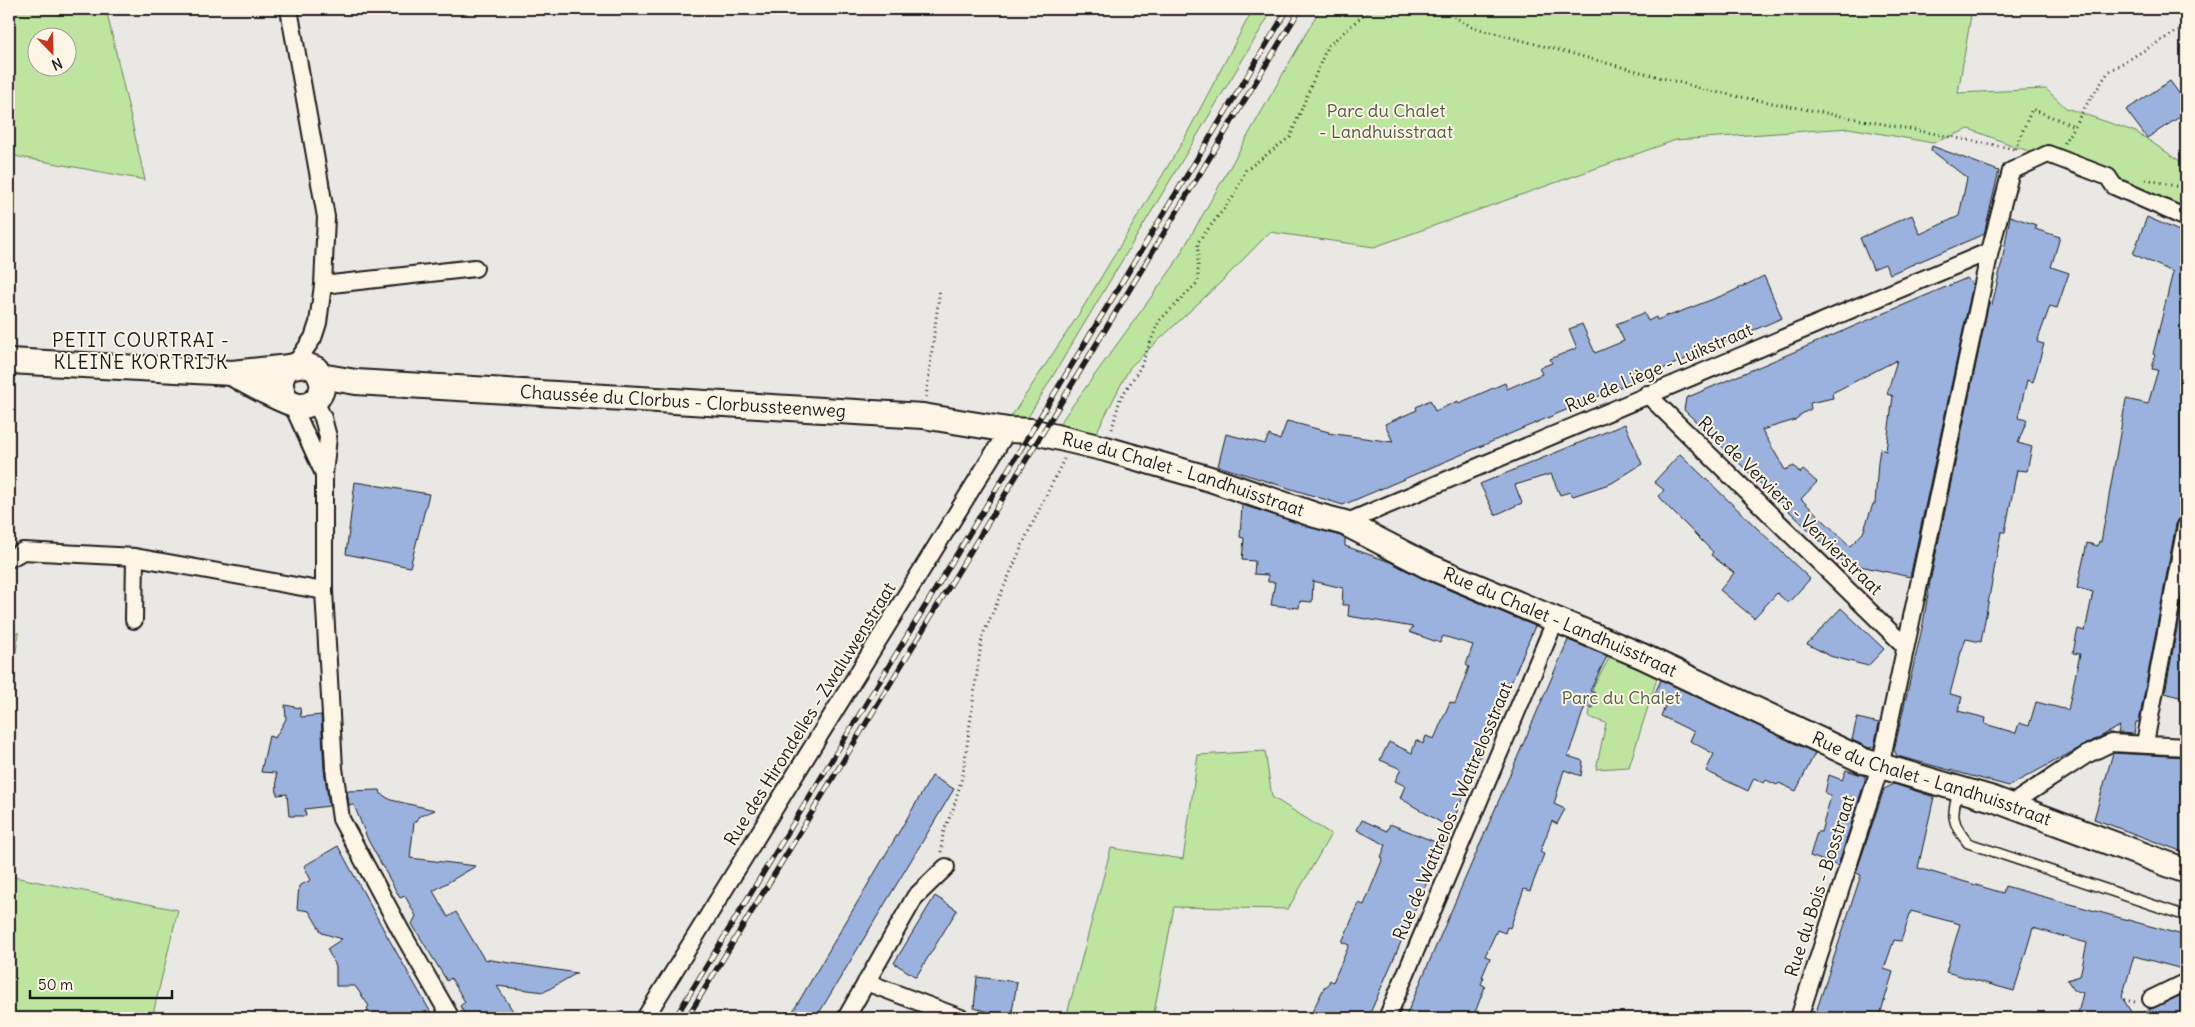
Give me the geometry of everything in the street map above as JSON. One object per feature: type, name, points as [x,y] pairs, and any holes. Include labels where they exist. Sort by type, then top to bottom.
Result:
[{"type":"street","points":[[289,9],[326,217],[323,285],[318,322],[304,384],[324,474]]},
{"type":"street","points":[[2011,171],[2048,154],[2108,177],[2114,186],[2186,218]]},
{"type":"street","name":"Rue du Bois - Bosstraat","points":[[1799,1018],[1880,767],[1990,250],[2011,171]]},
{"type":"street","name":"Rue de Liège - Luikstraat","points":[[1345,523],[1990,250]]},
{"type":"street","points":[[323,285],[475,268]]},
{"type":"street","name":"Chaussée du Clorbus - Clorbussteenweg","points":[[9,360],[232,373],[304,384]]},
{"type":"street","name":"Chaussée du Clorbus - Clorbussteenweg","points":[[232,373],[257,388],[356,382],[923,416],[1008,430]]},
{"type":"street","points":[[304,384],[323,418],[328,437],[324,474],[324,591],[334,768],[341,819],[401,931],[451,1018]]},
{"type":"street","name":"Rue de Verviers - Vervierstraat","points":[[1648,394],[1905,646]]},
{"type":"street","name":"Rue du Chalet - Landhuisstraat","points":[[1008,430],[1031,431],[1106,449],[1345,523],[1428,566],[1556,619],[1880,767],[2010,805],[2186,871]]},
{"type":"street","name":"Rue des Hirondelles - Zwaluwenstraat","points":[[645,1018],[1008,430]]},
{"type":"street","points":[[2144,743],[2186,526]]},
{"type":"street","points":[[9,559],[23,552],[136,557],[324,591]]},
{"type":"street","points":[[134,620],[136,557]]},
{"type":"street","name":"Rue de Wattrelos - Wattrelosstraat","points":[[1387,1018],[1556,619]]},
{"type":"street","points":[[2010,805],[2086,755],[2111,743],[2144,743],[2186,747]]},
{"type":"street","points":[[846,1018],[915,897],[946,867]]},
{"type":"street","points":[[866,982],[961,1018]]},
{"type":"street","points":[[2143,1000],[2186,982]]},
{"type":"lane","points":[[1959,789],[1954,804],[1955,827],[1968,843],[2186,916]]},
{"type":"path","points":[[1106,449],[1120,399],[1140,368],[1159,321],[1198,282],[1198,242],[1233,197],[1246,170],[1290,137],[1327,47],[1370,9]]},
{"type":"path","points":[[1441,9],[1472,27],[1715,92],[2015,149]]},
{"type":"path","points":[[2056,157],[2109,71],[2186,26]]},
{"type":"path","points":[[2011,171],[2015,149],[2032,109],[2074,126]]},
{"type":"path","points":[[923,416],[940,288]]},
{"type":"path","points":[[946,867],[940,851],[943,833],[953,809],[963,774],[982,638],[1025,538],[1073,441]]},
{"type":"path","points":[[2124,1000],[2143,1000]]},
{"type":"green space","points":[[9,9],[106,9],[145,180],[9,155]]},
{"type":"green space","points":[[1253,9],[1273,9],[1024,424],[1009,420],[1079,314],[1183,141]]},
{"type":"green space","name":"Parc du Chalet - Landhuisstraat","points":[[1320,9],[1972,9],[1958,93],[2046,89],[2066,108],[2136,132],[2186,165],[2186,210],[1969,129],[1933,143],[1849,128],[1676,140],[1374,247],[1270,232],[1221,282],[1130,367],[1092,441],[1057,427],[1173,267]]},
{"type":"green space","points":[[9,632],[19,633],[9,692]]},
{"type":"green space","name":"Parc du Chalet","points":[[1612,653],[1659,672],[1629,767],[1596,769],[1606,723],[1589,717],[1593,687]]},
{"type":"green space","points":[[1265,751],[1272,797],[1331,834],[1288,909],[1174,907],[1153,1018],[1066,1018],[1111,848],[1183,859],[1198,755]]},
{"type":"green space","points":[[9,876],[178,910],[152,1018],[9,1018]]},
{"type":"building","points":[[2170,81],[2186,103],[2186,113],[2147,138],[2126,110]]},
{"type":"building","points":[[1932,146],[1999,171],[1984,234],[1890,274],[1885,264],[1873,269],[1860,238],[1912,215],[1920,234],[1959,216],[1967,178],[1931,150]]},
{"type":"building","points":[[2010,216],[2036,225],[2035,229],[2060,237],[2051,267],[2069,273],[2057,308],[2050,306],[2037,342],[2044,344],[2033,382],[2027,380],[2018,418],[2027,420],[2018,443],[2032,447],[2027,471],[2017,470],[2005,532],[2001,532],[1981,642],[1966,639],[1961,652],[1950,694],[1962,697],[1958,711],[1986,718],[1985,724],[2016,733],[2019,723],[2029,726],[2036,702],[2068,710],[2080,654],[2073,653],[2076,638],[2078,629],[2085,631],[2093,592],[2077,588],[2087,543],[2098,546],[2099,541],[2101,542],[2126,399],[2148,404],[2158,370],[2152,369],[2155,355],[2153,354],[2173,272],[2133,254],[2147,217],[2186,234],[2186,481],[2181,511],[2186,512],[2186,516],[2179,519],[2176,524],[2139,722],[2136,722],[2134,734],[2118,733],[2120,726],[2009,786],[1897,756],[1894,750],[1923,624],[1930,582],[1989,302],[1992,305]]},
{"type":"building","points":[[1764,276],[1782,318],[1343,505],[1218,466],[1226,434],[1265,444],[1269,435],[1280,440],[1287,421],[1328,433],[1393,442],[1385,424],[1417,410],[1416,407],[1430,400],[1435,411],[1505,383],[1507,389],[1542,374],[1539,368],[1552,363],[1550,359],[1577,348],[1569,329],[1582,324],[1595,353],[1624,341],[1616,324],[1644,313],[1648,321],[1656,317],[1657,320],[1729,293]]},
{"type":"building","points":[[1967,278],[1973,284],[1910,577],[1842,562],[1684,410],[1686,398]],"holes":[[[1897,360],[1887,394],[1893,396],[1886,451],[1880,449],[1875,504],[1873,504],[1863,533],[1850,546],[1801,499],[1817,482],[1803,470],[1800,473],[1794,466],[1785,470],[1762,430],[1795,420],[1811,409],[1810,403],[1833,398],[1832,393]]]},
{"type":"building","points":[[1625,424],[1642,464],[1612,483],[1573,496],[1570,492],[1560,495],[1551,474],[1515,485],[1522,503],[1495,515],[1480,484]]},
{"type":"building","points":[[1680,454],[1810,579],[1788,603],[1777,593],[1754,618],[1720,590],[1734,573],[1711,555],[1713,552],[1667,506],[1659,496],[1664,490],[1654,482]]},
{"type":"building","points":[[355,482],[429,494],[410,567],[346,554]]},
{"type":"building","points":[[1242,505],[1340,536],[1345,539],[1345,546],[1390,562],[1423,579],[1535,626],[1450,828],[1400,798],[1405,786],[1395,781],[1401,769],[1380,760],[1389,742],[1412,753],[1416,740],[1423,744],[1426,736],[1434,739],[1450,702],[1455,704],[1469,667],[1466,665],[1473,645],[1443,636],[1440,643],[1409,632],[1413,627],[1348,616],[1349,605],[1342,605],[1343,588],[1313,581],[1312,602],[1300,601],[1299,608],[1271,605],[1275,582],[1268,582],[1268,575],[1254,574],[1255,561],[1242,560],[1244,538],[1240,537]]},
{"type":"building","points":[[2186,579],[2186,699],[2165,693]]},
{"type":"building","points":[[1841,608],[1884,649],[1868,666],[1830,656],[1807,644]]},
{"type":"building","points":[[1568,640],[1607,656],[1590,691],[1595,693],[1593,708],[1585,706],[1568,756],[1583,761],[1581,776],[1564,770],[1554,804],[1565,809],[1557,824],[1552,821],[1540,852],[1544,854],[1530,891],[1524,889],[1510,928],[1507,927],[1505,933],[1497,930],[1485,956],[1490,958],[1482,977],[1484,977],[1481,984],[1485,986],[1473,1018],[1405,1018]]},
{"type":"building","points":[[1661,680],[1815,753],[1796,791],[1779,783],[1777,785],[1766,780],[1764,783],[1754,778],[1748,791],[1706,771],[1714,754],[1690,741],[1694,732],[1661,716],[1667,701],[1654,695]]},
{"type":"building","points":[[285,705],[300,708],[301,717],[321,715],[324,769],[329,806],[305,809],[306,816],[289,816],[287,794],[277,795],[276,773],[261,772],[269,736],[275,738],[286,719]]},
{"type":"building","points":[[1857,718],[1879,723],[1874,747],[1869,748],[1852,740]]},
{"type":"building","points":[[2113,753],[2186,757],[2186,853],[2094,819]]},
{"type":"building","points":[[1846,770],[1865,776],[1865,780],[1838,866],[1810,856],[1817,832],[1821,832],[1831,796],[1825,793],[1829,775],[1842,780]]},
{"type":"building","points":[[932,776],[954,789],[816,1018],[789,1018]]},
{"type":"building","points":[[1894,784],[1934,797],[1918,868],[2003,893],[2005,886],[2186,936],[2186,970],[2134,956],[2122,997],[2134,1017],[2186,993],[2186,1018],[2077,1018],[2083,993],[2074,990],[2067,980],[2080,976],[2087,943],[2033,928],[2014,991],[1946,972],[1960,924],[1911,911],[1901,941],[1894,940],[1884,969],[1893,972],[1879,1018],[1814,1018],[1861,875],[1856,873],[1884,789]]},
{"type":"building","points":[[380,790],[381,794],[391,800],[435,810],[418,817],[417,822],[414,822],[410,858],[476,866],[433,891],[448,917],[456,912],[484,959],[577,973],[544,992],[497,986],[513,1011],[504,1018],[467,1018],[460,1006],[465,1002],[451,978],[447,981],[412,924],[416,916],[405,896],[400,898],[368,840],[354,805],[349,805],[347,791]]},
{"type":"building","points":[[1362,820],[1387,831],[1390,824],[1443,845],[1368,1018],[1309,1018],[1325,986],[1327,987],[1330,980],[1333,982],[1349,945],[1342,942],[1359,903],[1364,905],[1383,858],[1381,857],[1386,845],[1357,830]]},
{"type":"building","points":[[338,846],[434,1018],[373,1018],[367,1008],[369,1006],[355,986],[336,986],[336,966],[327,949],[342,939],[322,933],[309,911],[297,909],[299,886],[311,880],[304,866]]},
{"type":"building","points":[[935,896],[957,910],[916,977],[894,963]]},
{"type":"building","points":[[977,977],[1017,982],[1011,1018],[974,1008]]},
{"type":"railway","points":[[675,1018],[1288,9]]},
{"type":"railway","points":[[687,1018],[1300,9]]},
{"type":"district","name":"PETIT COURTRAI - KLEINE KORTRIJK","points":[[141,351]]}]
